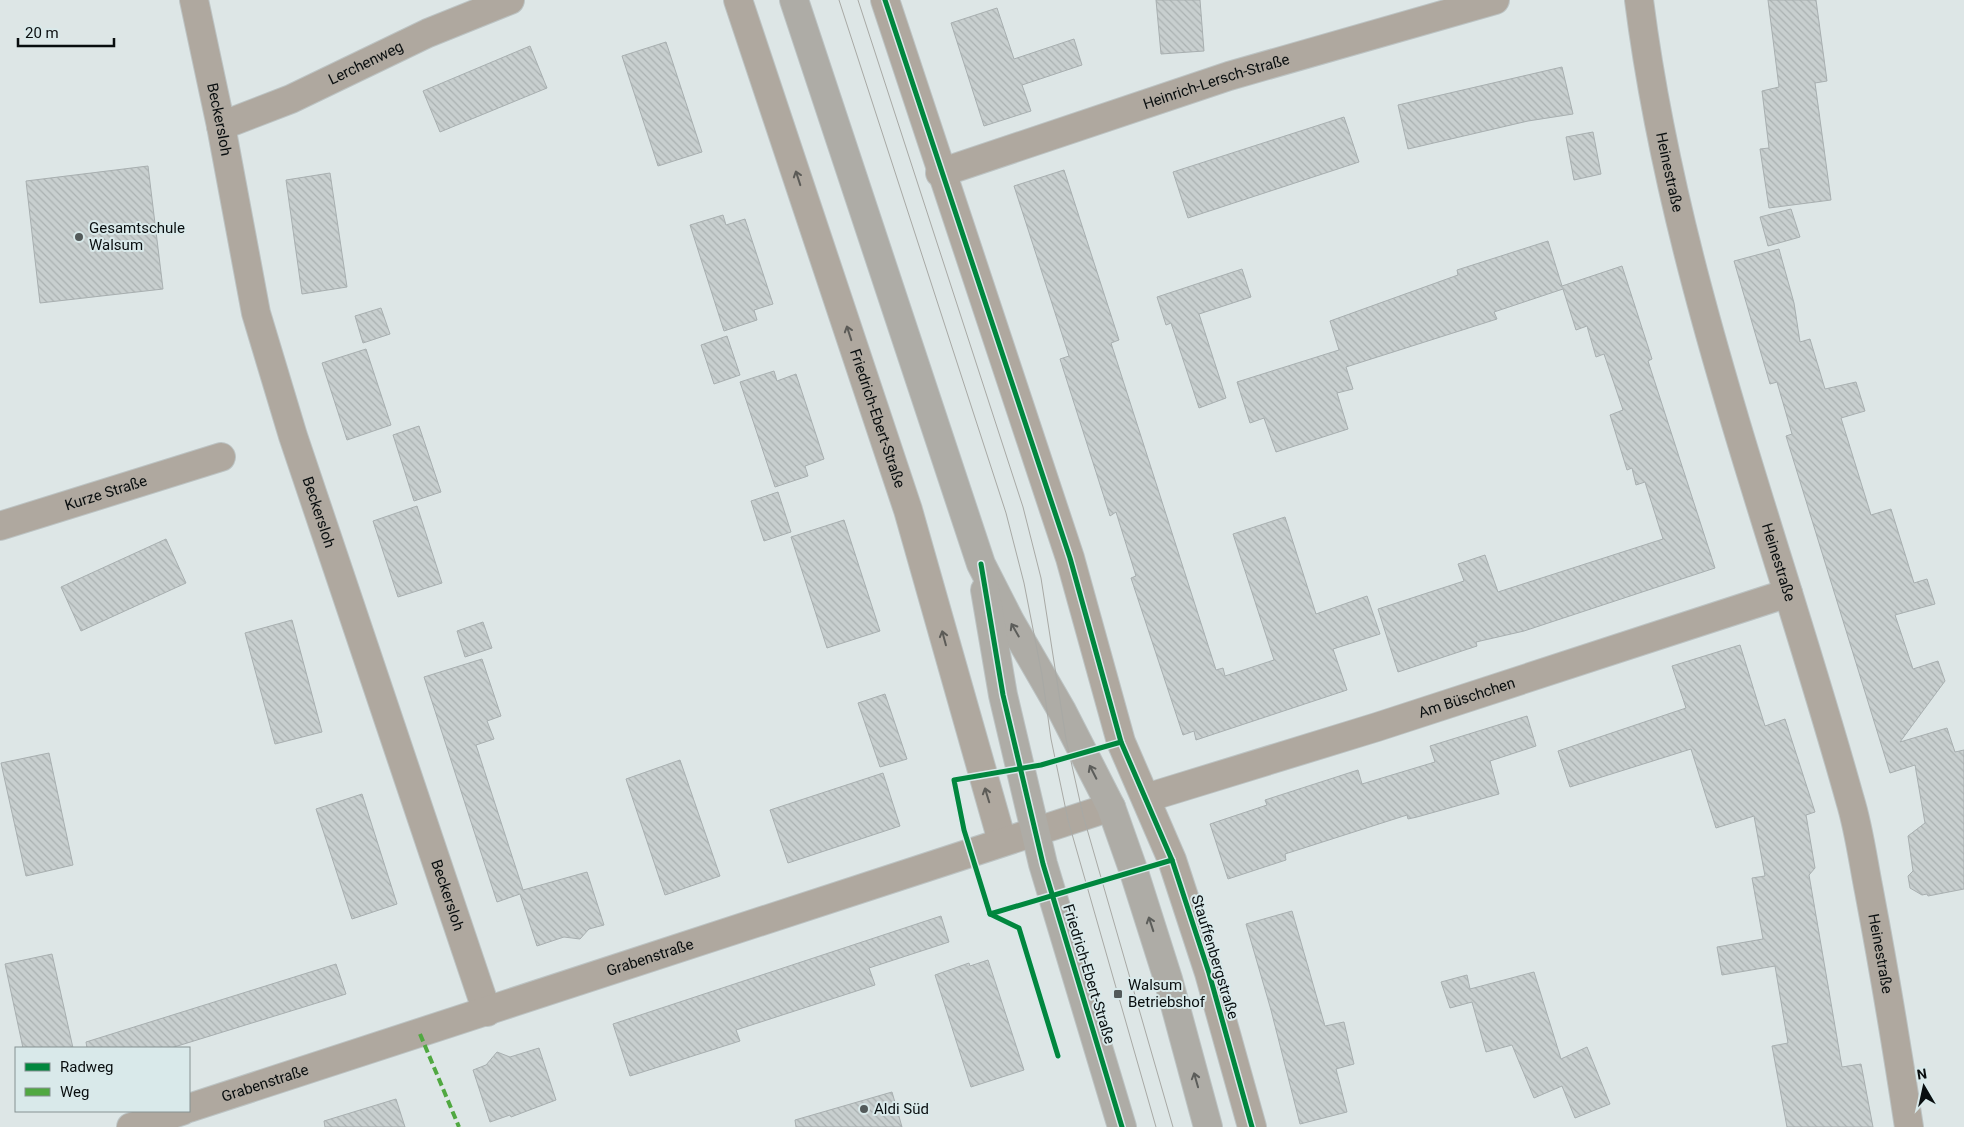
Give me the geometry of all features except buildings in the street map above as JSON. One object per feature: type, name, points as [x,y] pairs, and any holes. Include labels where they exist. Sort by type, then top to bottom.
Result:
[{"type":"main road","name":"Friedrich-Ebert-Straße","points":[[794,0],[981,564],[1004,695],[1034,831],[1122,1127]]},
{"type":"main road","name":"Friedrich-Ebert-Straße","points":[[981,564],[1010,621],[1062,711],[1111,807],[1168,979],[1208,1127]]},
{"type":"street","name":"Beckersloh","points":[[194,0],[221,126],[259,323],[297,446],[487,1012]]},
{"type":"street","name":"Lerchenweg","points":[[221,126],[291,100],[428,33],[510,0]]},
{"type":"street","name":"Friedrich-Ebert-Straße","points":[[738,0],[908,510],[1002,841]]},
{"type":"street","name":"Stauffenbergstraße","points":[[885,0],[940,173],[1070,558],[1121,742],[1172,860],[1209,973],[1252,1127]]},
{"type":"street","name":"Heinrich-Lersch-Straße","points":[[940,173],[1229,76],[1495,0]]},
{"type":"street","name":"Heinestraße","points":[[1639,0],[1648,70],[1675,196],[1728,401],[1851,803],[1887,984],[1909,1127]]},
{"type":"street","name":"Kurze Straße","points":[[1,530],[221,457]]},
{"type":"street","name":"Am Büschchen","points":[[1146,798],[1377,728],[1788,593]]},
{"type":"street","name":"Grabenstraße","points":[[190,1108],[487,1012],[1002,841],[1111,807]]},
{"type":"street","points":[[131,1127],[179,1112]]},
{"type":"tram line","points":[[839,0],[1006,513],[1024,583],[1042,675],[1051,739],[1068,820],[1156,1127]]},
{"type":"tram line","points":[[858,0],[1023,507],[1041,578],[1066,739],[1083,815],[1173,1127]]},
{"type":"marked path","points":[[420,1034],[459,1127]]},
{"type":"cycle path","points":[[885,0],[1070,558],[1121,742],[1172,860],[1209,973],[1252,1127]]},
{"type":"cycle path","points":[[981,564],[1003,695],[1043,864],[1122,1127]]},
{"type":"cycle path","points":[[1058,1056],[1019,928],[990,914],[964,830],[954,780],[1041,765],[1121,742]]},
{"type":"cycle path","points":[[990,914],[1172,860]]},
{"type":"place","name":"Gesamtschule Walsum","points":[[79,237]]},
{"type":"place","name":"Walsum Betriebshof","points":[[1118,994]]},
{"type":"place","name":"Aldi Süd","points":[[864,1109]]}]
